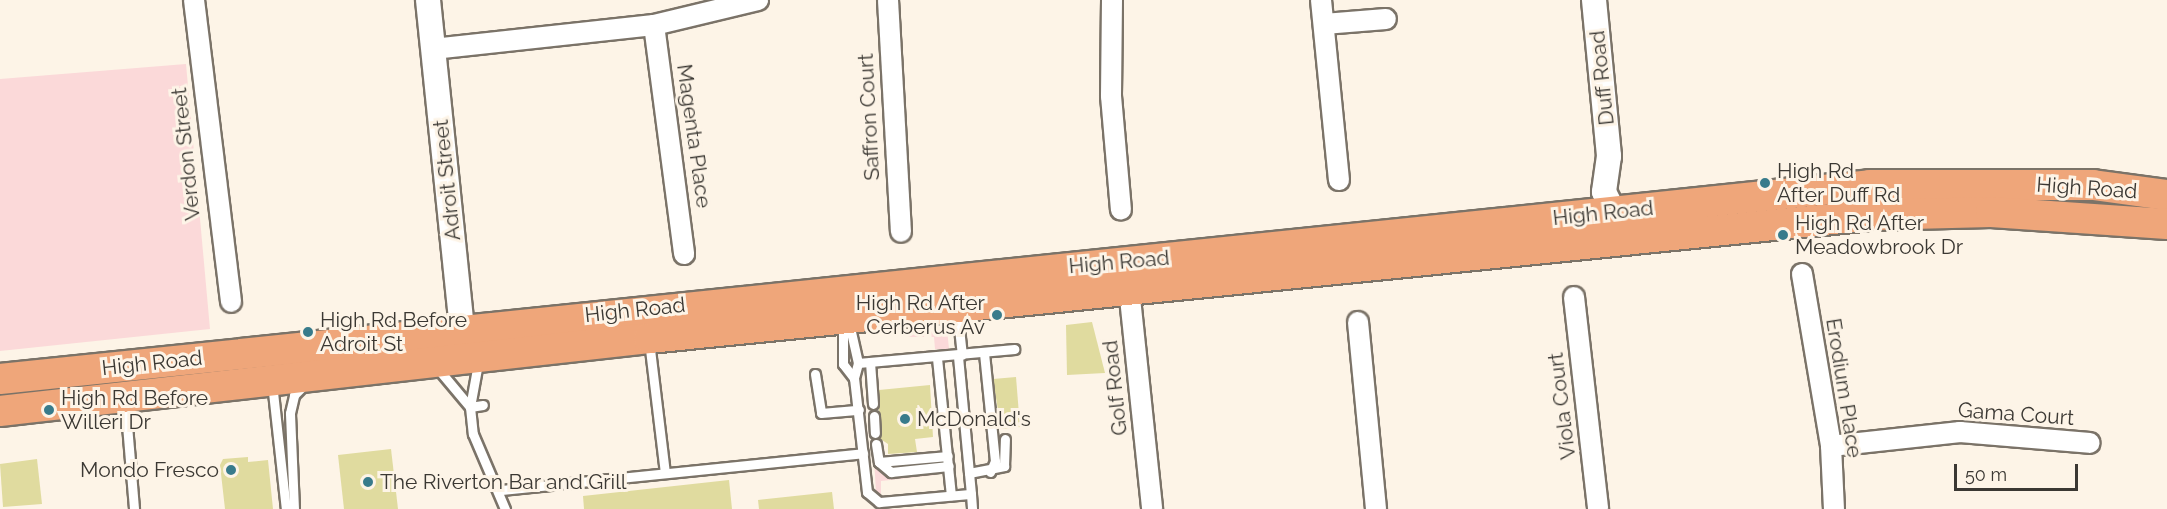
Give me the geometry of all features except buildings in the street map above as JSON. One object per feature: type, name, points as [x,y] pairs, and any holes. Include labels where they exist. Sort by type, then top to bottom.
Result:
[{"type":"main road","name":"High Road","points":[[0,379],[748,298],[1929,183],[2093,185],[2167,195]]},
{"type":"main road","name":"High Road","points":[[0,411],[125,395],[649,338],[856,308],[957,307],[1129,292],[1872,215],[1991,212],[2167,224]]},
{"type":"street","name":"Verdon Street","points":[[194,0],[231,302]]},
{"type":"street","name":"Adroit Street","points":[[428,0],[441,48],[472,359]]},
{"type":"street","name":"Adroit Street","points":[[441,48],[444,0]]},
{"type":"street","points":[[441,48],[654,25],[758,0]]},
{"type":"street","name":"Saffron Court","points":[[888,0],[901,232]]},
{"type":"street","points":[[1112,0],[1111,96],[1121,210]]},
{"type":"street","points":[[1321,0],[1339,180]]},
{"type":"street","name":"Duff Road","points":[[1594,0],[1609,156],[1622,190],[1614,212]]},
{"type":"street","points":[[1324,24],[1386,19]]},
{"type":"street","name":"Magenta Place","points":[[654,25],[684,254]]},
{"type":"street","points":[[1566,245],[1614,212],[1646,230],[1675,234]]},
{"type":"street","name":"Golf Road","points":[[1126,261],[1152,509]]},
{"type":"street","name":"Erodium Place","points":[[1802,274],[1831,446],[1834,509]]},
{"type":"street","name":"Viola Court","points":[[1574,297],[1598,509]]},
{"type":"street","points":[[1358,322],[1376,509]]},
{"type":"street","name":"Gama Court","points":[[1831,446],[1960,432],[2090,443]]},
{"type":"lane","points":[[854,378],[843,364],[840,332],[856,308],[889,284]]},
{"type":"lane","points":[[748,298],[856,308]]},
{"type":"lane","points":[[957,307],[972,509]]},
{"type":"lane","points":[[856,308],[854,330],[858,363],[854,378],[859,405],[867,492],[879,502],[970,494]]},
{"type":"lane","points":[[649,338],[665,473]]},
{"type":"lane","points":[[286,509],[271,380],[298,345]]},
{"type":"lane","points":[[858,363],[937,358],[1014,349]]},
{"type":"lane","points":[[984,352],[995,460],[990,472]]},
{"type":"lane","points":[[937,358],[951,495]]},
{"type":"lane","points":[[470,406],[472,359]]},
{"type":"lane","points":[[815,374],[821,413],[859,405],[872,401],[870,362]]},
{"type":"lane","points":[[426,364],[444,373],[470,406],[501,490],[505,509]]},
{"type":"lane","name":"High Road","points":[[72,371],[111,382],[125,395]]},
{"type":"lane","points":[[294,509],[291,401],[315,375]]},
{"type":"lane","points":[[125,395],[134,509]]},
{"type":"lane","points":[[470,406],[483,405]]},
{"type":"lane","points":[[874,416],[875,433]]},
{"type":"lane","points":[[969,473],[990,472],[1004,466],[1005,439]]},
{"type":"lane","points":[[876,444],[879,462],[948,461]]},
{"type":"lane","points":[[501,490],[863,453]]},
{"type":"shaded area","points":[[186,64],[210,329],[0,351],[0,79]]},
{"type":"shaded area","points":[[947,329],[949,349],[935,349],[934,337],[895,337]]},
{"type":"shaded area","points":[[872,426],[876,463],[885,475],[936,475],[881,481],[881,494],[876,492]]},
{"type":"place","name":"High Rd After Duff Rd","points":[[1765,183]]},
{"type":"place","name":"High Rd After Meadowbrook Dr","points":[[1783,235]]},
{"type":"place","name":"High Rd After Cerberus Av","points":[[997,315]]},
{"type":"place","name":"High Rd Before Adroit St","points":[[308,332]]},
{"type":"place","name":"High Rd Before Willeri Dr","points":[[49,410]]},
{"type":"place","name":"McDonald's","points":[[905,419]]},
{"type":"place","name":"Mondo Fresco","points":[[231,470]]},
{"type":"place","name":"The Riverton Bar and Grill","points":[[368,482]]}]
